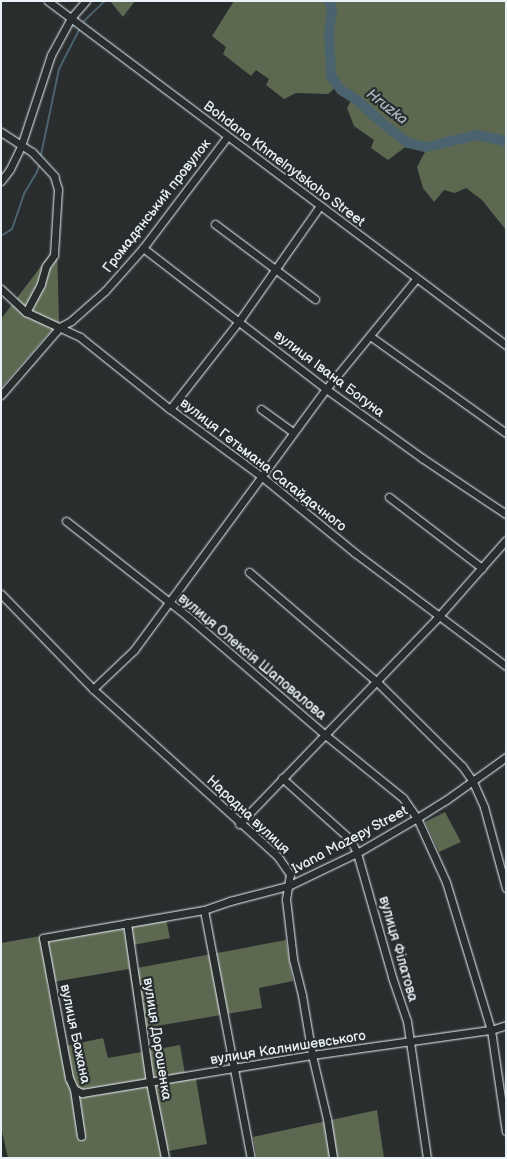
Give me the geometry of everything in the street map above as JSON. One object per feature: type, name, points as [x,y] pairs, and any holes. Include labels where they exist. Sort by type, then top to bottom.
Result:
[{"type":"street","name":"Bohdana Khmelnytskoho Street","points":[[48,1],[506,346]]},
{"type":"street","points":[[1,181],[10,169],[21,146],[51,55],[72,18],[86,1]]},
{"type":"street","points":[[1,132],[32,152],[54,176],[58,189],[54,255],[46,266],[41,284],[26,312]]},
{"type":"street","name":"Громадянський провулок","points":[[1,395],[60,327],[71,321],[105,291],[143,248],[227,137]]},
{"type":"street","points":[[170,409],[239,321],[319,207]]},
{"type":"street","points":[[215,224],[315,299]]},
{"type":"street","name":"вулиця Івана Богуна","points":[[143,248],[326,389],[422,458],[506,514]]},
{"type":"street","points":[[93,689],[134,650],[293,432],[416,279]]},
{"type":"street","name":"вулиця Гетьмана Сагайдачного","points":[[1,289],[26,312],[80,338],[170,409],[261,476],[355,553],[506,666]]},
{"type":"street","points":[[370,336],[506,433]]},
{"type":"street","points":[[261,409],[293,432]]},
{"type":"street","points":[[389,497],[482,568]]},
{"type":"street","name":"вулиця Олексія Шаповалова","points":[[66,520],[187,616],[324,734],[403,798],[417,818],[446,882],[491,1030],[506,1131]]},
{"type":"street","points":[[238,824],[440,616],[506,540]]},
{"type":"street","points":[[249,572],[377,682],[462,766],[473,782],[484,807],[497,863],[506,888]]},
{"type":"street","name":"Народна вулиця","points":[[1,594],[93,689],[238,824],[278,857],[290,874],[286,899],[292,959],[302,995],[333,1158]]},
{"type":"street","name":"Ivana Mazepy Street","points":[[43,938],[204,910],[230,901],[288,886],[357,853],[417,818],[473,782],[506,757]]},
{"type":"street","name":"вулиця Філатова","points":[[282,778],[350,839],[357,853],[411,1042],[426,1158]]},
{"type":"street","points":[[204,910],[251,1158]]},
{"type":"street","name":"вулиця Дорошенка","points":[[127,923],[150,1082],[165,1158]]},
{"type":"street","name":"вулиця Бажана","points":[[43,938],[69,1078],[74,1089],[81,1136]]},
{"type":"street","name":"вулиця Калнишевського","points":[[74,1089],[82,1092],[150,1082],[312,1055],[491,1030],[506,1025]]},
{"type":"green space","points":[[110,1],[135,1],[123,17]]},
{"type":"green space","points":[[234,1],[506,1],[506,230],[482,200],[466,188],[455,193],[444,190],[434,202],[423,188],[417,167],[426,150],[408,145],[388,160],[371,148],[374,140],[354,126],[347,108],[352,99],[336,87],[328,94],[296,93],[284,99],[266,85],[269,79],[256,70],[251,76],[223,54],[226,47],[212,36]]},
{"type":"green space","points":[[57,245],[59,322],[1,388],[1,319]]},
{"type":"green space","points":[[445,812],[461,842],[439,852],[425,822]]},
{"type":"green space","points":[[165,914],[170,938],[133,945],[137,968],[286,940],[293,981],[259,988],[262,1008],[139,1029],[129,969],[47,983],[61,1047],[103,1038],[108,1058],[180,1045],[186,1080],[196,1079],[207,1144],[168,1151],[169,1158],[8,1158],[1,1127],[1,943]]},
{"type":"green space","points":[[377,1110],[384,1158],[257,1158],[253,1137]]},
{"type":"waterway","points":[[84,21],[105,1]]},
{"type":"waterway","name":"Hruzka","points":[[329,1],[332,9],[329,32],[331,76],[341,90],[357,100],[385,125],[408,143],[426,147],[477,135],[506,141]]},
{"type":"waterway","points":[[41,155],[59,69],[79,30]]},
{"type":"waterway","points":[[1,236],[12,229],[25,192],[39,166]]}]
